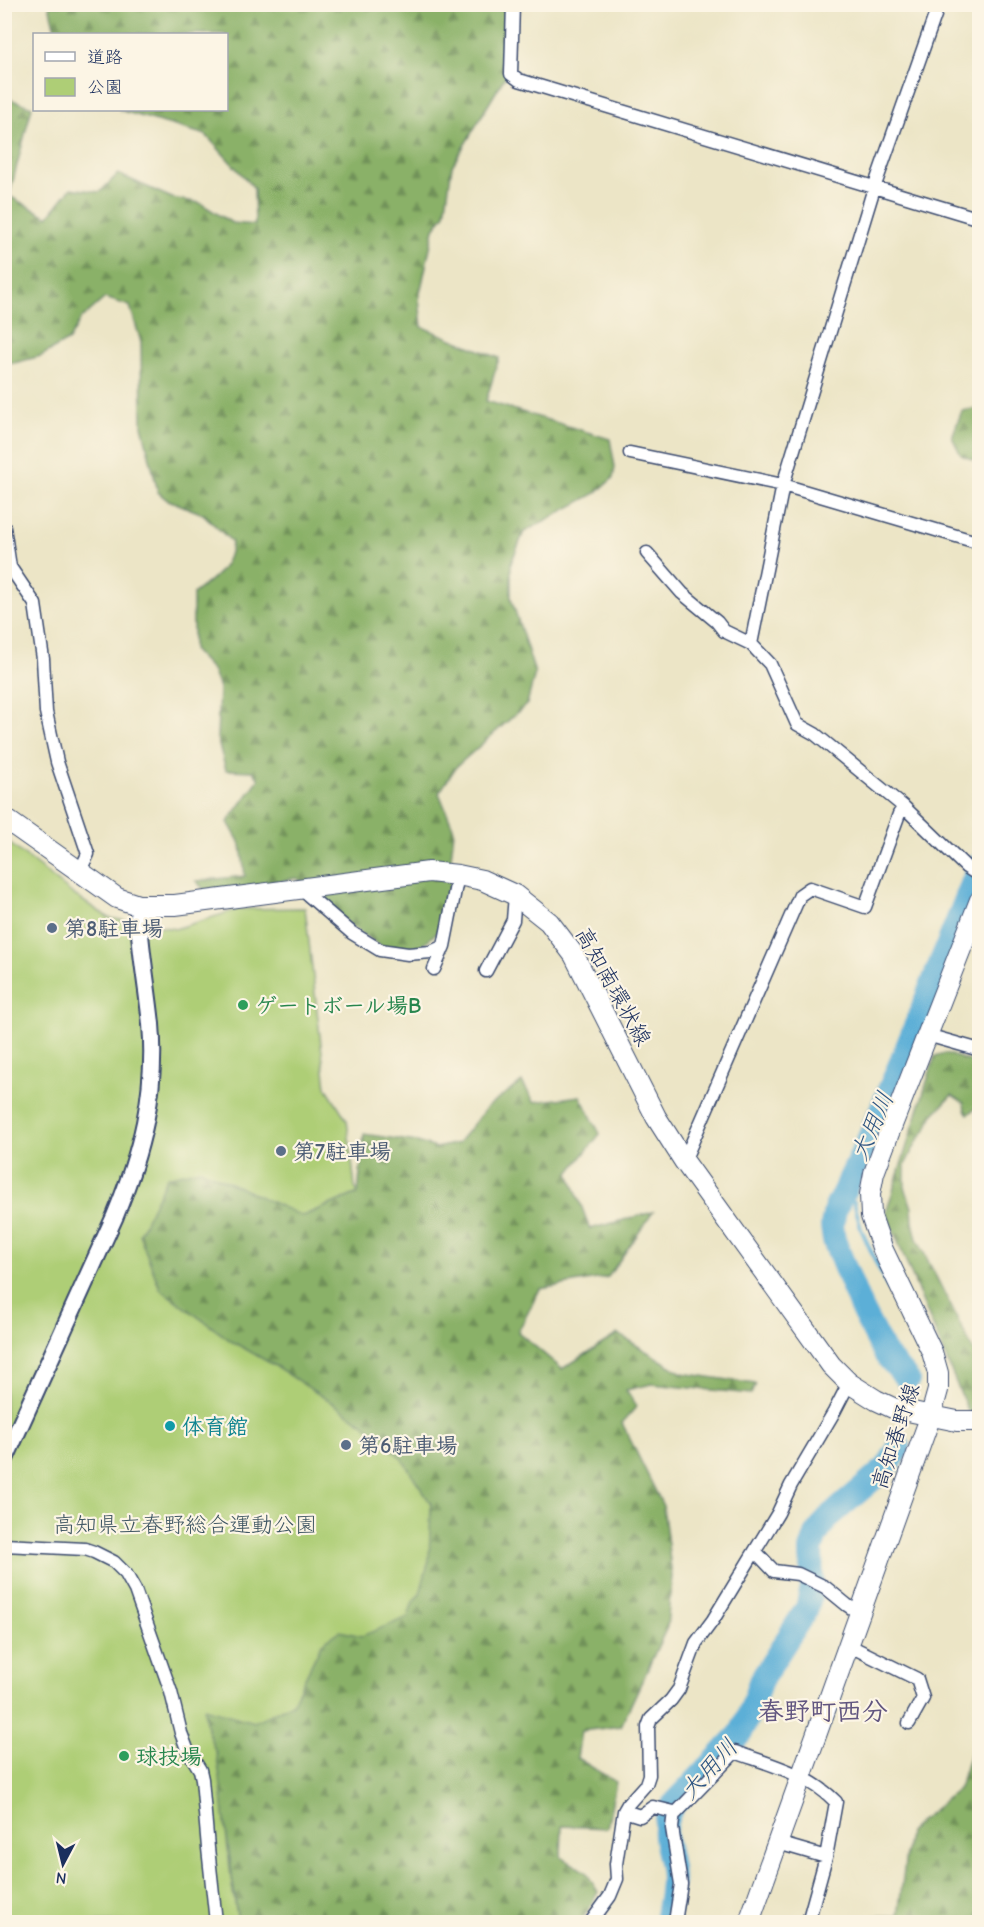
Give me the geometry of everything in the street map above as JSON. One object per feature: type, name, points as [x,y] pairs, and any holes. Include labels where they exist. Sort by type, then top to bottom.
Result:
[{"type":"main road","name":"高知南環状線","points":[[4,818],[117,898],[138,905],[175,905],[429,873],[458,875],[482,880],[515,895],[549,922],[574,955],[656,1117],[684,1161],[831,1365],[849,1383],[893,1408],[957,1421],[980,1421]]},
{"type":"main road","name":"高知春野線","points":[[749,1923],[938,1390],[938,1373],[932,1352],[883,1250],[871,1216],[870,1194],[874,1173],[980,900]]},
{"type":"street","points":[[513,4],[511,74],[519,80],[980,219]]},
{"type":"street","points":[[751,644],[783,485],[874,188],[939,4]]},
{"type":"street","points":[[630,453],[783,485],[980,543]]},
{"type":"street","points":[[4,527],[10,567],[35,604],[43,659],[46,712],[57,762],[88,854],[79,873]]},
{"type":"street","points":[[647,553],[682,593],[717,622],[724,631],[751,644],[770,664],[797,724],[815,734],[904,807],[966,867],[980,876]]},
{"type":"street","points":[[684,1161],[800,895],[810,888],[865,907],[899,814],[904,807]]},
{"type":"street","points":[[434,969],[444,946],[458,875]]},
{"type":"street","points":[[301,889],[352,933],[380,950],[408,954],[431,952],[444,946]]},
{"type":"street","points":[[486,971],[513,920],[515,895]]},
{"type":"street","points":[[4,1461],[116,1216],[144,1132],[152,1056],[151,1024],[138,905]]},
{"type":"street","points":[[927,1035],[980,1050]]},
{"type":"street","points":[[591,1923],[610,1896],[617,1879],[616,1864],[624,1811],[627,1804],[646,1784],[649,1776],[648,1727],[651,1719],[679,1689],[696,1642],[713,1620],[778,1513],[791,1485],[849,1383]]},
{"type":"street","points":[[4,1545],[94,1552],[114,1562],[126,1574],[135,1590],[171,1692],[181,1733],[187,1749],[200,1770],[216,1923]]},
{"type":"street","points":[[755,1551],[774,1570],[798,1574],[825,1587],[859,1613]]},
{"type":"street","points":[[848,1646],[917,1679],[923,1698],[909,1723]]},
{"type":"street","points":[[624,1811],[640,1816],[650,1808],[658,1807],[676,1813],[735,1752],[801,1776],[824,1790],[836,1802],[826,1857],[808,1923]]},
{"type":"street","points":[[669,1811],[681,1884],[681,1896],[675,1923]]},
{"type":"street","points":[[778,1843],[826,1857]]},
{"type":"green space","points":[[49,5],[505,5],[506,75],[452,166],[445,214],[434,229],[419,298],[422,327],[499,358],[486,401],[610,439],[615,467],[613,478],[596,493],[524,532],[511,563],[511,598],[535,673],[527,704],[456,767],[439,793],[454,830],[450,899],[444,926],[419,948],[382,947],[352,927],[297,878],[208,894],[196,881],[245,876],[241,845],[228,822],[259,779],[253,771],[226,770],[217,738],[219,688],[212,670],[193,650],[193,594],[224,567],[232,542],[203,514],[166,499],[158,492],[142,426],[141,342],[130,306],[105,298],[81,319],[69,340],[41,356],[14,363],[5,361],[4,97],[32,107],[9,196],[48,217],[71,188],[100,192],[118,174],[172,198],[200,203],[232,223],[255,225],[254,188],[206,135],[122,111],[228,111],[228,33],[56,33]]},
{"type":"green space","points":[[980,408],[979,462],[961,455],[952,437],[962,411]]},
{"type":"green space","name":"高知県立春野総合運動公園","points":[[4,839],[74,895],[109,918],[175,929],[239,909],[305,908],[326,1087],[347,1120],[355,1187],[358,1193],[302,1216],[200,1169],[167,1177],[139,1234],[160,1289],[231,1341],[277,1367],[363,1423],[402,1459],[431,1504],[429,1560],[420,1594],[413,1601],[408,1617],[362,1636],[340,1631],[322,1643],[292,1704],[254,1722],[204,1708],[207,1730],[216,1753],[220,1778],[238,1922],[5,1922]]},
{"type":"green space","points":[[945,1053],[979,1064],[979,1106],[968,1114],[964,1103],[952,1095],[932,1116],[928,1127],[918,1140],[905,1165],[905,1187],[912,1208],[917,1239],[979,1359],[979,1416],[969,1414],[886,1213],[935,1056]]},
{"type":"green space","points":[[522,1082],[534,1102],[580,1096],[600,1134],[569,1173],[590,1229],[653,1212],[608,1277],[540,1289],[518,1332],[562,1369],[618,1334],[682,1373],[756,1384],[751,1394],[652,1384],[626,1390],[637,1406],[622,1423],[663,1506],[672,1576],[667,1627],[621,1726],[581,1731],[577,1758],[616,1782],[607,1828],[562,1826],[561,1857],[586,1872],[598,1892],[581,1922],[238,1922],[216,1753],[207,1730],[204,1707],[292,1704],[322,1643],[340,1631],[362,1636],[430,1528],[431,1504],[402,1459],[277,1367],[231,1341],[160,1289],[139,1234],[167,1176],[200,1169],[303,1216],[358,1193],[364,1134],[417,1142],[436,1148],[458,1143],[487,1107]]},
{"type":"green space","points":[[979,1728],[979,1922],[873,1922],[872,1916],[898,1916],[909,1831],[959,1788]]},
{"type":"waterway","name":"大用川","points":[[908,1380],[885,1354],[861,1308],[834,1240],[832,1226],[835,1210],[866,1145],[903,1057],[980,864]]},
{"type":"waterway","points":[[844,1191],[854,1202],[861,1229],[923,1358]]},
{"type":"waterway","name":"大用川","points":[[666,1922],[672,1879],[665,1825],[673,1805],[741,1733],[760,1682],[807,1608],[812,1588],[811,1550],[816,1535],[828,1518],[887,1467],[899,1447]]},
{"type":"place","name":"第8駐車場","points":[[52,928]]},
{"type":"place","name":"ゲートボール場B","points":[[243,1005]]},
{"type":"place","name":"第7駐車場","points":[[281,1151]]},
{"type":"place","name":"体育館","points":[[170,1426]]},
{"type":"place","name":"第6駐車場","points":[[346,1445]]},
{"type":"place","name":"球技場","points":[[124,1756]]},
{"type":"district","name":"春野町西分","points":[[823,1711]]}]
